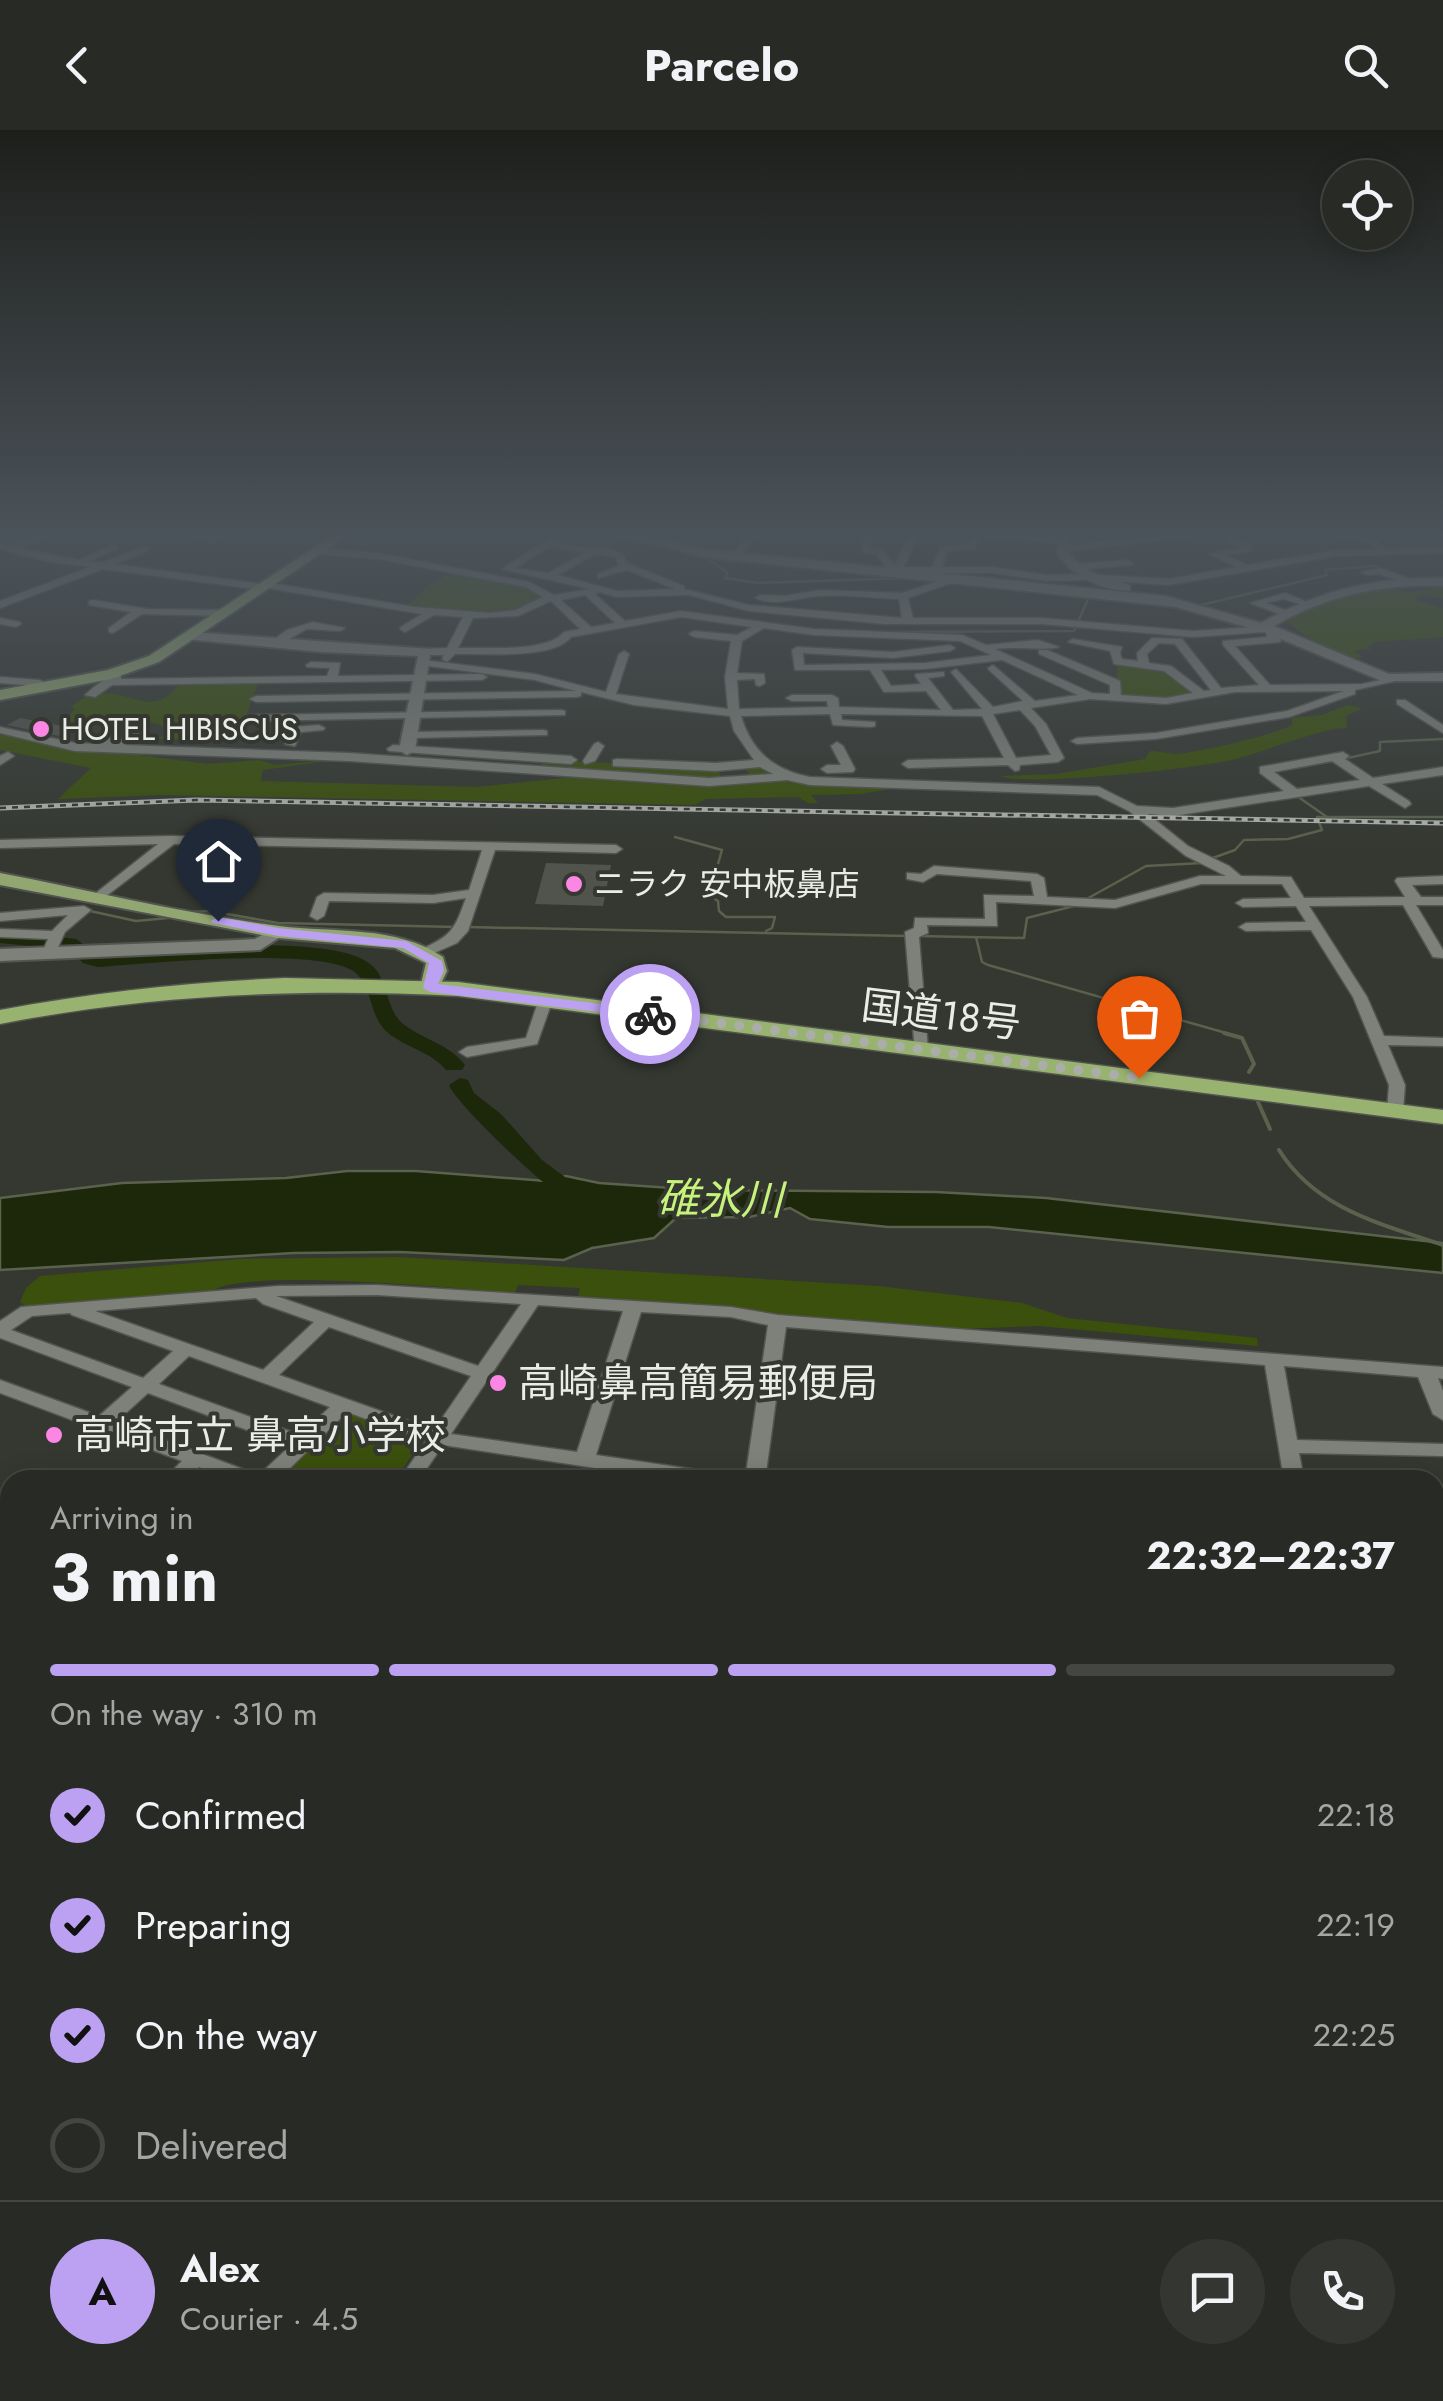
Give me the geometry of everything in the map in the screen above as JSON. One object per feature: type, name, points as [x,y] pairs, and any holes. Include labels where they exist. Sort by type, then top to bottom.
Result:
[{"type":"highway","points":[[0,1008],[156,983],[252,975],[432,983]]},
{"type":"highway","points":[[0,1016],[173,990],[367,980]]},
{"type":"highway","name":"国道18号","points":[[432,983],[1395,1105],[1443,1106]]},
{"type":"highway","name":"国道18号","points":[[432,983],[920,1044]]},
{"type":"highway","name":"国道18号","points":[[1395,1105],[1443,1117]]},
{"type":"main road","points":[[0,694],[135,667],[183,640]]},
{"type":"main road","points":[[0,878],[278,932],[386,940],[425,953],[436,961],[432,983]]},
{"type":"main road","points":[[0,955],[53,943],[84,951],[252,945],[278,932]]},
{"type":"street","points":[[238,640],[312,648],[371,644],[423,664],[528,676]]},
{"type":"street","points":[[274,643],[278,640]]},
{"type":"street","points":[[312,648],[323,640]]},
{"type":"street","points":[[447,658],[456,640]]},
{"type":"street","points":[[107,682],[147,686],[331,680],[447,658],[552,646],[564,640]]},
{"type":"street","points":[[738,640],[730,676],[733,713],[764,765],[784,777]]},
{"type":"street","points":[[962,640],[1090,696]]},
{"type":"street","points":[[1144,664],[1142,653],[1156,640],[1178,641],[1218,691]]},
{"type":"street","points":[[1266,687],[1227,643],[1276,640]]},
{"type":"street","points":[[1296,640],[1395,680]]},
{"type":"street","points":[[1000,656],[874,668],[799,668],[798,650],[893,654],[1008,642],[1021,646],[1041,642],[1057,648]]},
{"type":"street","points":[[950,714],[920,676],[1016,663],[1074,642],[1118,649],[1114,653],[1118,662],[1167,668],[1204,696]]},
{"type":"street","points":[[1042,652],[1116,683],[1115,696]]},
{"type":"street","points":[[610,696],[624,654]]},
{"type":"street","points":[[447,658],[634,702],[733,713],[836,711]]},
{"type":"street","points":[[409,742],[423,664]]},
{"type":"street","points":[[311,665],[336,665],[331,680]]},
{"type":"street","points":[[91,695],[107,682],[138,669],[135,667]]},
{"type":"street","points":[[211,682],[217,668]]},
{"type":"street","points":[[874,668],[888,690],[929,688]]},
{"type":"street","points":[[908,764],[1013,764],[1058,758],[1025,703],[992,668]]},
{"type":"street","points":[[956,672],[988,712],[1013,764]]},
{"type":"street","points":[[730,676],[760,676],[760,683]]},
{"type":"street","points":[[1077,741],[1156,736],[1288,714],[1362,687],[1443,677]]},
{"type":"street","points":[[0,680],[45,687]]},
{"type":"street","points":[[261,681],[246,724],[362,716],[561,713]]},
{"type":"street","points":[[792,698],[832,698],[840,724],[893,724],[892,709],[950,714],[1090,696],[1166,701],[1266,687],[1362,687]]},
{"type":"street","points":[[256,699],[581,691]]},
{"type":"street","points":[[524,761],[581,691]]},
{"type":"street","points":[[1401,702],[1443,730]]},
{"type":"street","points":[[291,744],[296,729],[359,728],[362,716]]},
{"type":"street","points":[[105,746],[135,739],[139,726]]},
{"type":"street","points":[[105,746],[109,728]]},
{"type":"street","points":[[0,730],[66,746],[849,768],[837,746]]},
{"type":"street","points":[[178,741],[291,744],[305,750],[544,733]]},
{"type":"street","points":[[409,742],[524,761],[709,782],[784,777],[1079,788],[1111,794],[1186,851],[1209,859],[1237,880]]},
{"type":"street","points":[[589,761],[598,746]]},
{"type":"street","points":[[1276,753],[1298,764]]},
{"type":"street","points":[[1294,793],[1264,770],[1339,757],[1405,804]]},
{"type":"street","points":[[1134,808],[1173,812],[1443,771]]},
{"type":"street","points":[[1428,774],[1443,786]]},
{"type":"street","points":[[0,844],[170,840],[616,849]]},
{"type":"street","points":[[0,933],[53,943],[92,904],[170,840]]},
{"type":"street","points":[[425,953],[458,936],[490,846]]},
{"type":"street","points":[[912,876],[923,878],[934,870],[1036,878],[1041,900]]},
{"type":"street","points":[[920,1044],[912,932],[921,932],[920,920],[992,922],[989,898],[1115,904],[1200,880],[1286,880],[1354,986],[1397,1085],[1395,1105]]},
{"type":"street","points":[[1443,880],[1402,880],[1438,954],[1443,954]]},
{"type":"street","points":[[317,916],[324,897],[433,899],[474,893]]},
{"type":"street","points":[[1243,903],[1443,901]]},
{"type":"street","points":[[0,917],[92,904]]},
{"type":"street","points":[[1246,927],[1313,926]]},
{"type":"street","points":[[467,1052],[532,1042],[546,1000]]},
{"type":"street","points":[[1378,1040],[1443,1042]]},
{"type":"street","points":[[0,1330],[26,1310],[261,1293],[377,1290],[534,1298],[1435,1373],[1443,1414]]},
{"type":"street","points":[[261,1293],[269,1300],[484,1374]]},
{"type":"street","points":[[415,1470],[534,1298]]},
{"type":"street","points":[[584,1461],[634,1306]]},
{"type":"street","points":[[71,1309],[438,1438],[647,1470]]},
{"type":"street","points":[[265,1378],[326,1320]]},
{"type":"street","points":[[756,1470],[778,1321]]},
{"type":"street","points":[[0,1330],[302,1443]]},
{"type":"street","points":[[102,1423],[184,1351]]},
{"type":"street","points":[[1274,1362],[1293,1470]]},
{"type":"street","points":[[0,1386],[224,1470]]},
{"type":"street","points":[[276,1470],[342,1406]]},
{"type":"street","points":[[1289,1446],[1443,1450]]},
{"type":"street","points":[[184,1470],[195,1460]]},
{"type":"green space","points":[[1312,640],[1402,640],[1375,642],[1368,646],[1371,649],[1353,651],[1363,657],[1352,658]]},
{"type":"green space","points":[[1118,662],[1167,668],[1204,696],[1182,700],[1115,696]]},
{"type":"green space","points":[[180,683],[258,684],[237,740],[158,739],[164,734],[162,726],[135,719],[105,719],[89,726],[62,723],[75,709],[70,707],[91,695],[105,693],[149,702],[169,695]]},
{"type":"green space","points":[[1347,705],[1362,708],[1346,716],[1347,728],[1217,763],[1077,778],[1000,776],[1057,774],[1145,759],[1150,751],[1174,754],[1215,747],[1283,729],[1292,725],[1292,718],[1322,715]]},
{"type":"green space","points":[[0,731],[42,740],[144,750],[140,755],[207,764],[259,760],[275,765],[341,759],[263,770],[261,781],[477,787],[583,776],[916,785],[860,794],[811,795],[818,803],[798,797],[706,799],[695,805],[161,795],[58,799],[91,768],[0,750]]},
{"type":"green space","points":[[542,760],[717,768],[721,776],[750,775],[744,766],[761,767],[773,775],[727,781],[525,767],[541,765]]},
{"type":"green space","points":[[399,1257],[878,1286],[1022,1303],[1067,1318],[1257,1338],[1258,1346],[1039,1326],[959,1329],[578,1297],[580,1288],[518,1285],[515,1293],[357,1282],[267,1281],[233,1284],[212,1291],[30,1308],[20,1302],[26,1288],[40,1276],[240,1259]]},
{"type":"green space","points":[[350,1414],[417,1437],[419,1445],[402,1470],[289,1470],[340,1417]]},
{"type":"water","name":"碓氷川","points":[[347,1171],[416,1171],[546,1181],[566,1176],[599,1183],[700,1190],[936,1192],[1046,1198],[1443,1243],[1443,1273],[989,1227],[888,1227],[810,1219],[790,1208],[749,1217],[676,1218],[654,1238],[592,1248],[564,1260],[400,1252],[294,1253],[0,1270],[0,1198],[122,1183],[286,1178]]},
{"type":"building","name":"HOTEL HIBISCUS","points":[[20,718],[78,729],[64,737],[7,725]]},
{"type":"building","name":"ニラク 安中板鼻店","points":[[546,863],[611,865],[603,906],[535,904]]},
{"type":"waterway","points":[[1343,759],[1380,751],[1380,742],[1443,739]]},
{"type":"waterway","points":[[1294,768],[1334,761]]},
{"type":"waterway","points":[[1294,794],[1327,817]]},
{"type":"waterway","points":[[1210,859],[1235,850],[1244,840],[1288,839],[1322,830],[1317,817],[1327,817]]},
{"type":"waterway","points":[[1327,817],[1443,817]]},
{"type":"waterway","points":[[675,837],[722,850],[709,895],[718,901],[719,911],[726,917],[775,917],[772,928],[766,931]]},
{"type":"waterway","points":[[976,937],[1024,938],[1027,918],[1074,906],[1146,866],[1202,863]]},
{"type":"waterway","points":[[90,911],[136,921],[168,918]]},
{"type":"waterway","points":[[188,912],[210,911],[278,923],[457,927]]},
{"type":"waterway","points":[[467,927],[907,936]]},
{"type":"waterway","points":[[917,936],[976,937]]},
{"type":"waterway","points":[[0,937],[76,945],[97,961],[237,953],[316,955],[345,960],[368,974],[390,1023],[440,1052],[454,1065]]},
{"type":"waterway","points":[[976,937],[982,962],[988,965],[1233,1035]]},
{"type":"waterway","points":[[1224,1033],[1242,1038],[1254,1064],[1249,1072]]},
{"type":"waterway","points":[[460,1085],[464,1096],[493,1119],[534,1165],[577,1197]]},
{"type":"waterway","points":[[1258,1102],[1270,1129]]},
{"type":"waterway","points":[[1279,1150],[1294,1170],[1331,1200],[1374,1221],[1443,1245]]},
{"type":"railway","points":[[0,808],[196,800],[1443,823]]},
{"type":"way so far","points":[[650,1014],[1139,1078]]},
{"type":"place","name":"HOTEL HIBISCUS","points":[[41,729]]},
{"type":"place","name":"ニラク 安中板鼻店","points":[[574,884]]},
{"type":"place","name":"高崎鼻高簡易郵便局","points":[[498,1383]]},
{"type":"place","name":"高崎市立 鼻高小学校","points":[[54,1435]]},
{"type":"route","points":[[218,921],[278,932],[398,942],[436,961],[437,971],[430,988],[508,994],[650,1014]]}]
